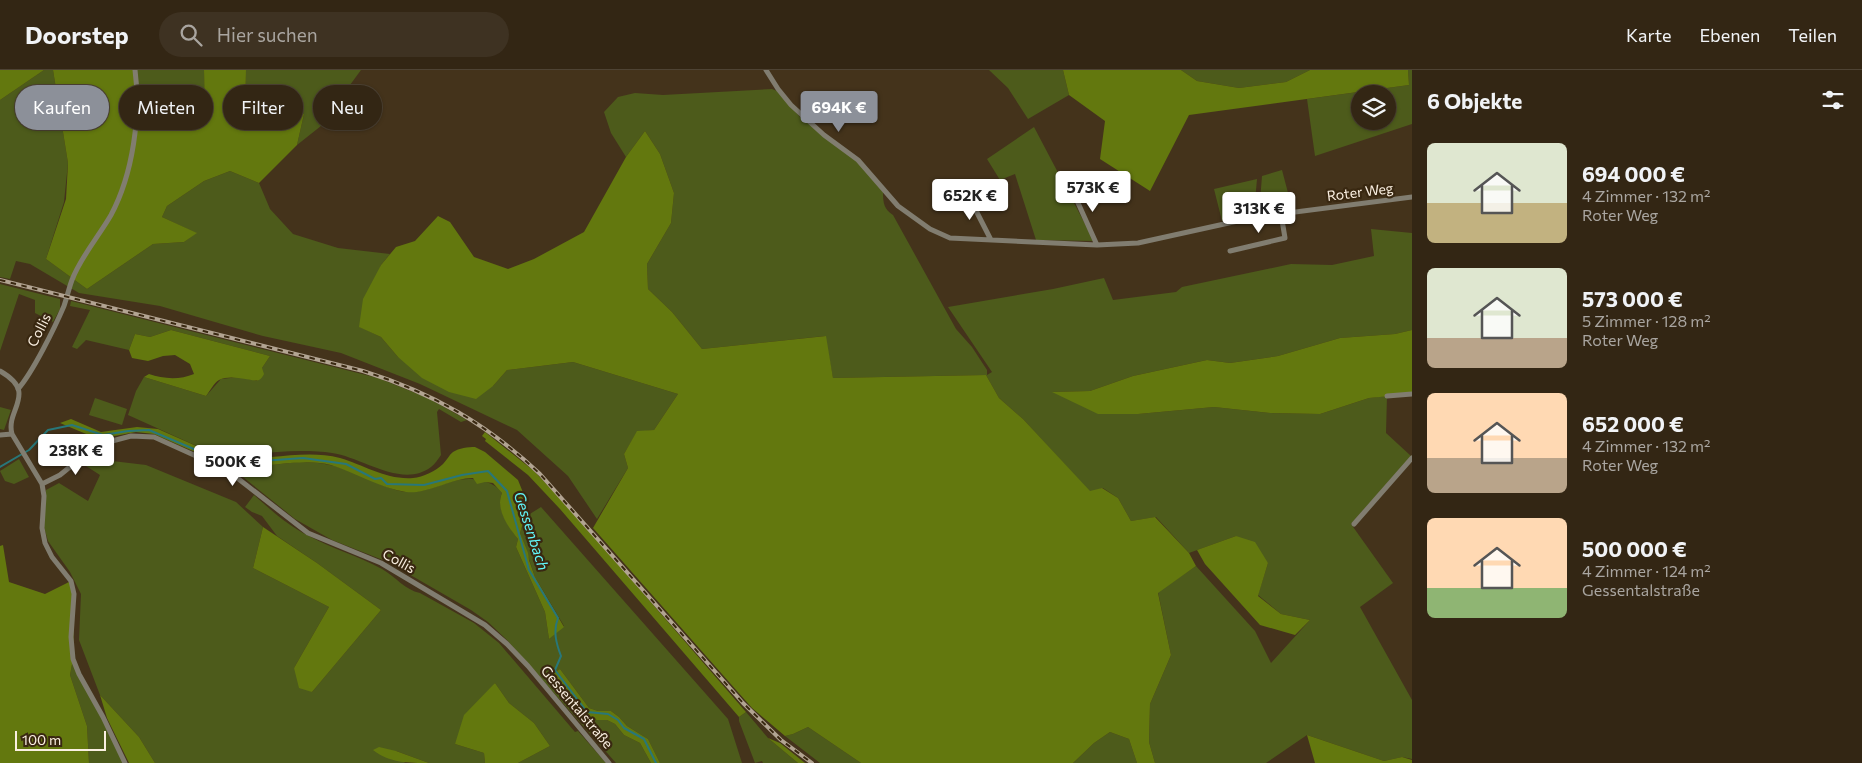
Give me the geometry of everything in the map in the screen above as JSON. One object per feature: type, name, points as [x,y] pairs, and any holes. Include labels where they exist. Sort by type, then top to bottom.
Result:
[{"type":"street","name":"Collis","points":[[12,434],[10,428],[17,410],[18,389],[28,376],[64,306],[72,278],[112,213],[130,159],[137,116],[138,92],[135,70]]},
{"type":"street","name":"Roter Weg","points":[[766,70],[791,105],[824,135],[858,160],[898,206],[930,229],[950,238],[1097,244],[1138,243],[1256,217],[1412,197]]},
{"type":"street","points":[[1080,180],[1074,188],[1074,194],[1097,244]]},
{"type":"street","points":[[967,192],[991,240]]},
{"type":"street","points":[[1230,251],[1285,238],[1281,214]]},
{"type":"street","points":[[0,371],[14,382],[18,389]]},
{"type":"street","points":[[1387,396],[1412,394]]},
{"type":"street","points":[[0,435],[12,434],[42,484],[44,496],[42,528],[45,543],[55,561],[71,582],[74,594],[71,636],[73,659],[125,763]]},
{"type":"street","name":"Collis","points":[[42,484],[60,476],[97,445],[131,436],[154,437],[227,470],[308,533],[381,563],[461,609],[485,625],[528,666]]},
{"type":"street","points":[[1354,524],[1412,458]]},
{"type":"street","name":"Gessentalstraße","points":[[528,666],[609,763]]},
{"type":"green space","points":[[0,70],[44,70],[22,85],[15,85],[15,90],[0,100]]},
{"type":"green space","points":[[44,70],[53,70],[55,85],[22,85]]},
{"type":"green space","points":[[53,70],[134,70],[135,85],[119,85],[119,130],[213,130],[213,85],[204,85],[204,70],[246,70],[246,85],[223,85],[223,130],[300,130],[297,145],[259,183],[230,171],[204,181],[167,206],[162,217],[197,233],[184,242],[153,244],[87,289],[46,259],[66,199],[68,163],[63,130],[109,130],[109,85],[55,85]]},
{"type":"green space","points":[[134,70],[204,70],[205,85],[135,85]]},
{"type":"green space","points":[[246,70],[361,70],[350,85],[313,85],[313,130],[316,130],[297,145],[300,130],[303,130],[303,85],[246,85]]},
{"type":"green space","points":[[989,70],[1063,70],[1069,95],[1028,119],[1008,88]]},
{"type":"green space","points":[[1063,70],[1181,70],[1197,81],[1239,88],[1286,82],[1310,70],[1408,70],[1409,85],[1396,87],[1396,85],[1351,85],[1351,93],[1189,115],[1150,191],[1100,159],[1105,121],[1069,95]]},
{"type":"green space","points":[[1181,70],[1310,70],[1286,82],[1239,88],[1197,81]]},
{"type":"green space","points":[[1408,70],[1412,70],[1412,124],[1396,129],[1396,87],[1409,85]]},
{"type":"green space","points":[[772,89],[777,91],[800,117],[858,161],[883,192],[886,208],[893,215],[956,329],[972,347],[987,370],[987,375],[992,372],[948,307],[1104,278],[1113,300],[1176,292],[1182,287],[1291,264],[1332,265],[1374,256],[1371,229],[1412,233],[1412,330],[1395,334],[1340,338],[1278,356],[1230,363],[1207,360],[1133,376],[1090,391],[1053,392],[1138,414],[1214,407],[1270,413],[1320,414],[1369,398],[1387,396],[1386,433],[1411,456],[1351,524],[1393,583],[1360,607],[1412,700],[1412,759],[1402,757],[1384,761],[1307,735],[1266,763],[1155,763],[1149,742],[1150,704],[1171,655],[1158,592],[1196,566],[1255,631],[1271,663],[1310,620],[1281,614],[1258,595],[1268,563],[1236,536],[1189,553],[1156,517],[1131,521],[1118,498],[1103,488],[1090,492],[1023,419],[999,398],[986,375],[833,378],[825,336],[702,349],[672,312],[648,289],[647,264],[671,223],[674,193],[660,154],[645,131],[626,157],[611,133],[604,112],[618,97],[635,93],[663,95]]},
{"type":"green space","points":[[15,90],[15,130],[63,130],[68,163],[64,202],[46,259],[87,289],[153,244],[184,242],[196,233],[162,217],[167,206],[204,181],[230,171],[259,183],[270,209],[293,234],[338,248],[390,254],[381,265],[360,327],[381,337],[398,357],[493,386],[507,370],[573,362],[678,394],[654,430],[637,432],[624,454],[628,468],[597,519],[568,476],[517,430],[420,384],[341,353],[263,336],[160,306],[79,293],[30,264],[16,261],[10,279],[0,277],[0,100]]},
{"type":"green space","points":[[1351,93],[1351,130],[1394,130],[1315,156],[1307,99]]},
{"type":"green space","points":[[1034,127],[1094,241],[1036,240],[1015,174],[1000,180],[987,159]]},
{"type":"green space","points":[[645,131],[660,154],[674,193],[671,223],[647,264],[648,289],[672,312],[702,349],[826,336],[833,378],[986,375],[999,398],[1023,419],[1090,491],[1102,488],[1118,498],[1131,521],[1155,517],[1189,553],[1196,566],[1158,593],[1171,655],[1150,704],[1149,742],[1155,763],[1137,763],[1129,739],[1110,732],[1094,743],[1073,763],[861,763],[808,727],[785,736],[752,708],[593,528],[628,468],[624,454],[637,431],[654,430],[678,394],[573,362],[507,370],[493,386],[476,399],[449,392],[422,378],[398,357],[381,337],[359,327],[363,299],[381,265],[396,247],[415,241],[438,216],[450,222],[474,257],[508,269],[534,259],[584,232],[626,157]]},
{"type":"green space","points":[[1282,170],[1292,208],[1259,213],[1262,176]]},
{"type":"green space","points":[[1257,179],[1254,213],[1222,221],[1214,189]]},
{"type":"green space","points":[[0,284],[60,299],[60,309],[53,322],[35,313],[35,300],[19,294],[0,351]]},
{"type":"green space","points":[[71,301],[378,378],[428,398],[467,420],[461,422],[439,409],[437,412],[441,455],[432,466],[420,473],[408,475],[395,473],[344,456],[321,452],[267,453],[230,461],[128,415],[136,391],[144,377],[206,396],[221,379],[239,377],[257,381],[262,368],[270,356],[171,330],[150,337],[135,334],[129,350],[86,340],[77,349],[72,347],[90,310],[70,306]]},
{"type":"green space","points":[[171,330],[270,356],[262,368],[264,374],[256,381],[230,377],[219,380],[206,396],[144,377],[149,374],[166,378],[177,378],[194,374],[190,364],[175,355],[163,356],[148,361],[132,358],[129,350],[135,334],[150,337]]},
{"type":"green space","points":[[1412,330],[1412,394],[1369,398],[1320,414],[1270,413],[1214,407],[1138,414],[1098,414],[1052,392],[1090,391],[1133,376],[1207,360],[1230,363],[1278,356],[1340,338],[1395,334]]},
{"type":"green space","points":[[95,398],[127,409],[122,425],[89,415]]},
{"type":"green space","points":[[0,407],[11,410],[4,430],[0,429]]},
{"type":"green space","points":[[71,419],[101,432],[137,427],[158,429],[230,461],[227,466],[154,434],[136,432],[98,439],[60,423]]},
{"type":"green space","points":[[485,432],[534,471],[571,510],[746,712],[739,717],[560,509],[528,475],[485,441],[486,439],[482,436]]},
{"type":"green space","points":[[475,447],[485,452],[518,480],[524,495],[527,506],[520,533],[535,577],[564,627],[549,639],[545,612],[516,547],[518,539],[501,511],[500,499],[502,493],[493,483],[477,484],[473,478],[422,491],[406,492],[377,484],[340,468],[321,463],[276,464],[243,468],[238,472],[232,468],[245,460],[255,458],[314,455],[340,458],[394,477],[413,478],[437,469],[455,451]]},
{"type":"green space","points":[[87,458],[146,465],[236,502],[263,527],[253,568],[329,607],[294,668],[312,692],[381,610],[277,536],[262,516],[245,507],[254,495],[301,532],[382,569],[410,589],[474,623],[499,643],[575,732],[578,731],[606,763],[518,763],[550,746],[534,723],[509,703],[495,683],[455,744],[484,753],[485,763],[429,763],[396,751],[405,763],[155,763],[139,737],[100,695],[79,640],[81,594],[70,572],[48,541],[44,527],[46,490],[59,483],[88,501],[100,475],[86,466]]},
{"type":"green space","points":[[19,459],[29,477],[14,484],[5,481],[0,471]]},
{"type":"green space","points":[[299,462],[334,466],[389,488],[409,492],[428,489],[463,479],[483,481],[496,486],[502,493],[500,505],[504,517],[518,539],[516,547],[545,612],[549,639],[564,626],[535,577],[520,533],[525,517],[541,507],[728,719],[742,763],[660,763],[648,739],[627,726],[611,711],[598,711],[589,708],[560,669],[554,676],[597,720],[607,720],[615,724],[624,735],[640,743],[651,763],[616,763],[506,639],[488,622],[471,610],[388,562],[332,540],[295,519],[238,473],[243,468]]},
{"type":"green space","points":[[263,527],[317,563],[381,610],[312,692],[299,688],[294,668],[329,607],[253,568]]},
{"type":"green space","points":[[1236,536],[1255,542],[1268,563],[1258,596],[1281,614],[1310,620],[1295,635],[1260,625],[1205,564],[1197,550]]},
{"type":"green space","points":[[3,545],[9,582],[45,594],[71,581],[74,611],[73,659],[70,675],[87,726],[89,763],[0,763],[0,546]]},
{"type":"green space","points":[[73,659],[125,763],[89,763],[87,726],[70,675]]},
{"type":"green space","points":[[560,669],[589,708],[598,711],[611,711],[627,726],[648,739],[660,763],[651,763],[640,743],[624,735],[615,724],[607,720],[597,720],[584,716],[569,693],[554,676],[553,674]]},
{"type":"green space","points":[[495,683],[509,703],[534,723],[550,746],[518,763],[485,763],[484,753],[455,744],[464,715]]},
{"type":"green space","points":[[100,695],[139,737],[155,763],[129,763],[107,718]]},
{"type":"green space","points":[[746,712],[768,738],[798,763],[763,763],[762,761],[755,763],[739,721],[739,717]]},
{"type":"green space","points":[[808,727],[861,763],[820,763],[785,736]]},
{"type":"green space","points":[[1110,732],[1129,739],[1137,763],[1073,763],[1094,743]]},
{"type":"green space","points":[[1307,735],[1384,761],[1402,757],[1412,760],[1412,763],[1315,763]]},
{"type":"green space","points":[[768,738],[780,743],[805,763],[798,763]]},
{"type":"green space","points":[[379,747],[429,763],[392,760],[373,750]]},
{"type":"waterway","name":"Gessenbach","points":[[0,467],[29,450],[48,430],[72,425],[103,435],[149,430],[234,466],[247,462],[303,458],[346,464],[375,479],[381,478],[387,484],[424,485],[462,475],[488,471],[507,491],[529,570],[558,618],[556,637],[561,656],[555,670],[587,712],[608,714],[618,720],[624,728],[644,739],[656,763]]},
{"type":"railway","points":[[0,280],[363,371],[413,389],[458,412],[500,440],[540,474],[743,703],[781,740],[812,763]]}]
